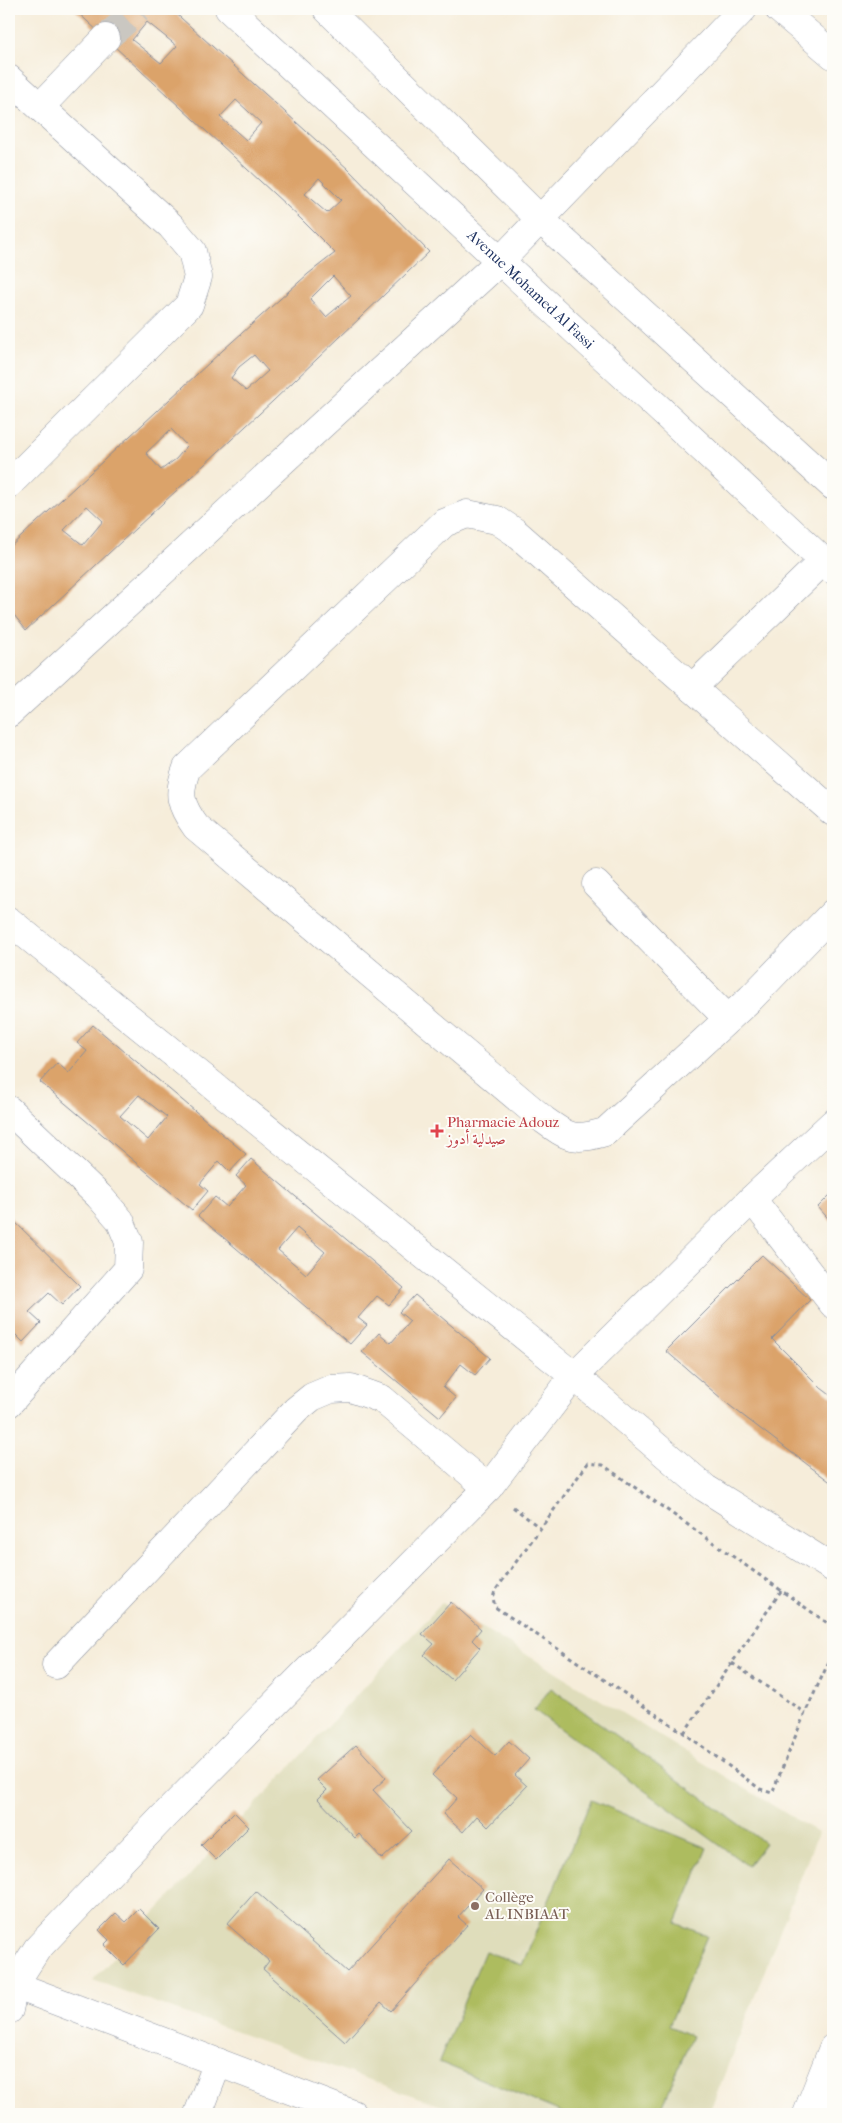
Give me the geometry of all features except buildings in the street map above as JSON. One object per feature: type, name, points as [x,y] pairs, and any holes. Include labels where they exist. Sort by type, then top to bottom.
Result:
[{"type":"street","name":"Avenue Mohamed Al Fassi","points":[[229,9],[828,566]]},
{"type":"street","points":[[327,9],[542,220],[833,486]]},
{"type":"street","points":[[10,709],[500,261],[542,220],[743,9]]},
{"type":"street","points":[[779,9],[833,55]]},
{"type":"street","points":[[40,107],[106,38]]},
{"type":"street","points":[[9,79],[171,226],[192,251],[198,277],[189,305],[9,484]]},
{"type":"street","points":[[833,812],[515,532],[496,520],[467,514],[444,523],[187,768],[182,781],[180,798],[185,812],[196,827],[544,1120],[566,1136],[585,1138],[605,1132],[751,998],[833,913]]},
{"type":"street","points":[[692,688],[828,566]]},
{"type":"street","points":[[596,884],[728,1019]]},
{"type":"street","points":[[11,928],[574,1376],[705,1488],[833,1568]]},
{"type":"street","points":[[9,1110],[99,1196],[120,1220],[129,1242],[128,1269],[9,1403]]},
{"type":"street","points":[[353,2114],[218,2062],[11,1993],[37,1949],[162,1817],[488,1488],[574,1376],[752,1199],[833,1123]]},
{"type":"street","points":[[752,1199],[833,1304]]},
{"type":"street","points":[[56,1665],[296,1410],[312,1397],[331,1389],[351,1388],[382,1398],[488,1488]]},
{"type":"street","points":[[817,2110],[833,2048]]},
{"type":"street","points":[[198,2114],[218,2062]]},
{"type":"path","points":[[833,1627],[603,1465],[595,1463],[588,1463],[495,1591],[493,1598],[495,1608],[684,1733],[760,1789],[772,1794],[805,1713],[833,1653]]},
{"type":"path","points":[[684,1733],[781,1591]]},
{"type":"path","points":[[732,1663],[805,1713]]},
{"type":"shaded area","name":"Collège AL INBIAAT","points":[[442,1603],[818,1833],[709,2114],[464,2114],[93,1980]]},
{"type":"green space","points":[[551,1688],[765,1843],[748,1866],[534,1710]]},
{"type":"green space","points":[[591,1800],[707,1848],[676,1923],[707,1936],[669,2026],[692,2036],[659,2114],[566,2114],[439,2062],[485,1951],[522,1965]]},
{"type":"tunnel","points":[[106,38],[139,9]]},
{"type":"place","name":"Pharmacie Adouz صيدلية أدوز","points":[[437,1131]]},
{"type":"place","name":"Collège AL INBIAAT","points":[[475,1906]]}]
